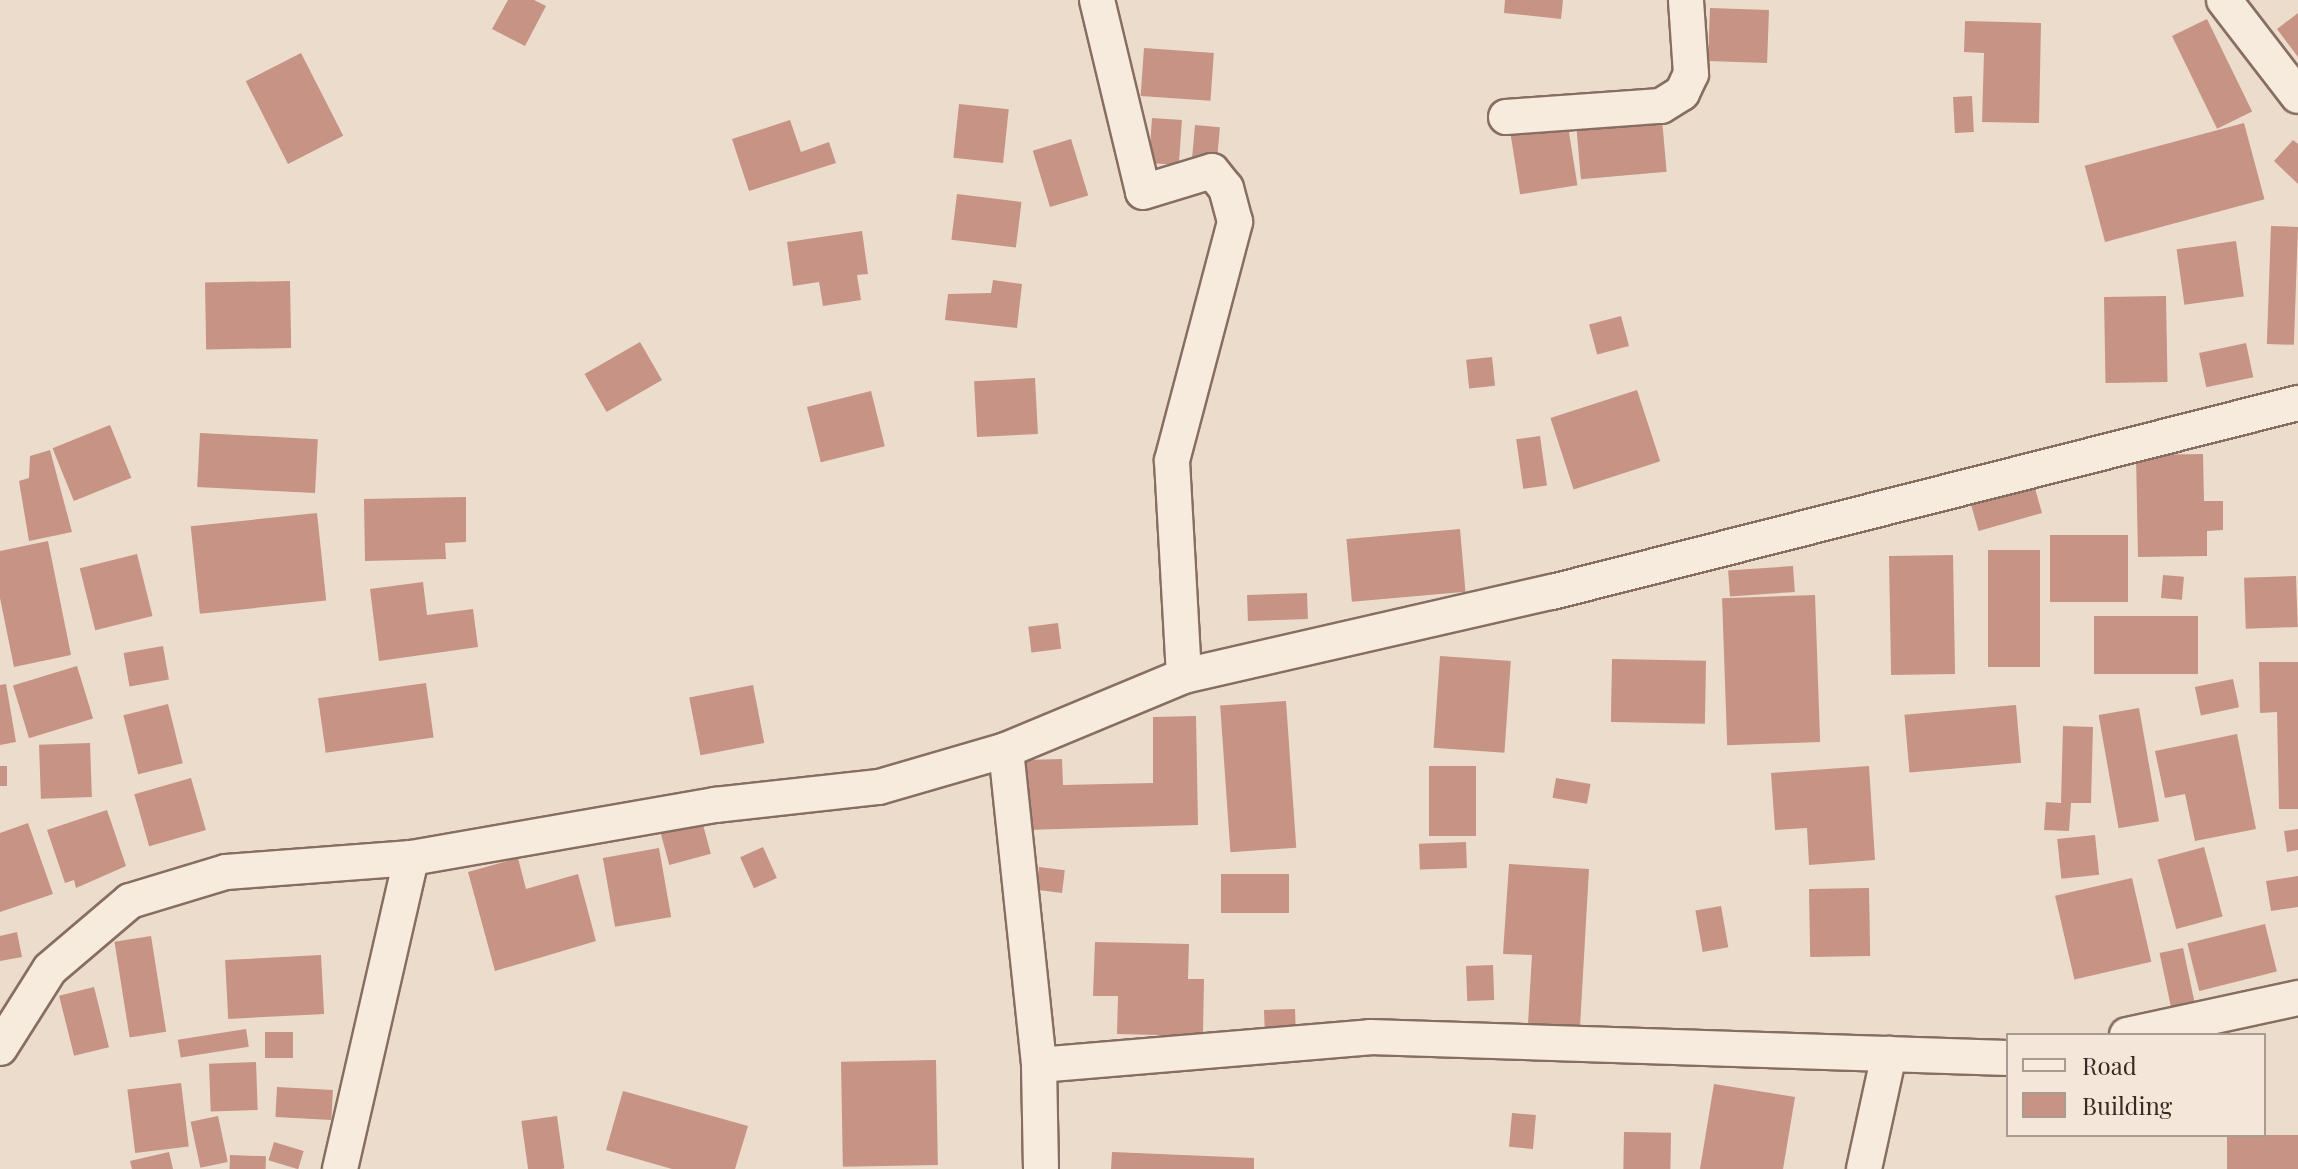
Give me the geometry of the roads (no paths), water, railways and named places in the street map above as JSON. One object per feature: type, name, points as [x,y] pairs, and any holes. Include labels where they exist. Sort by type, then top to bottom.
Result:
[{"type":"street","points":[[1097,0],[1143,192],[1212,171],[1226,188],[1235,222],[1172,461],[1184,676]]},
{"type":"street","points":[[1506,117],[1661,106],[1682,93],[1691,74],[1686,0]]},
{"type":"street","points":[[2224,0],[2298,96]]},
{"type":"street","points":[[0,1048],[50,969],[130,901],[226,872],[411,858],[715,805],[879,787],[1006,750],[1184,676],[1568,588],[2298,403]]},
{"type":"street","points":[[1006,750],[1039,1065],[1041,1169]]},
{"type":"street","points":[[340,1169],[411,858]]},
{"type":"street","points":[[2136,1033],[2298,998]]},
{"type":"street","points":[[1039,1065],[1370,1037],[2006,1058]]},
{"type":"street","points":[[1864,1169],[1889,1054]]}]
